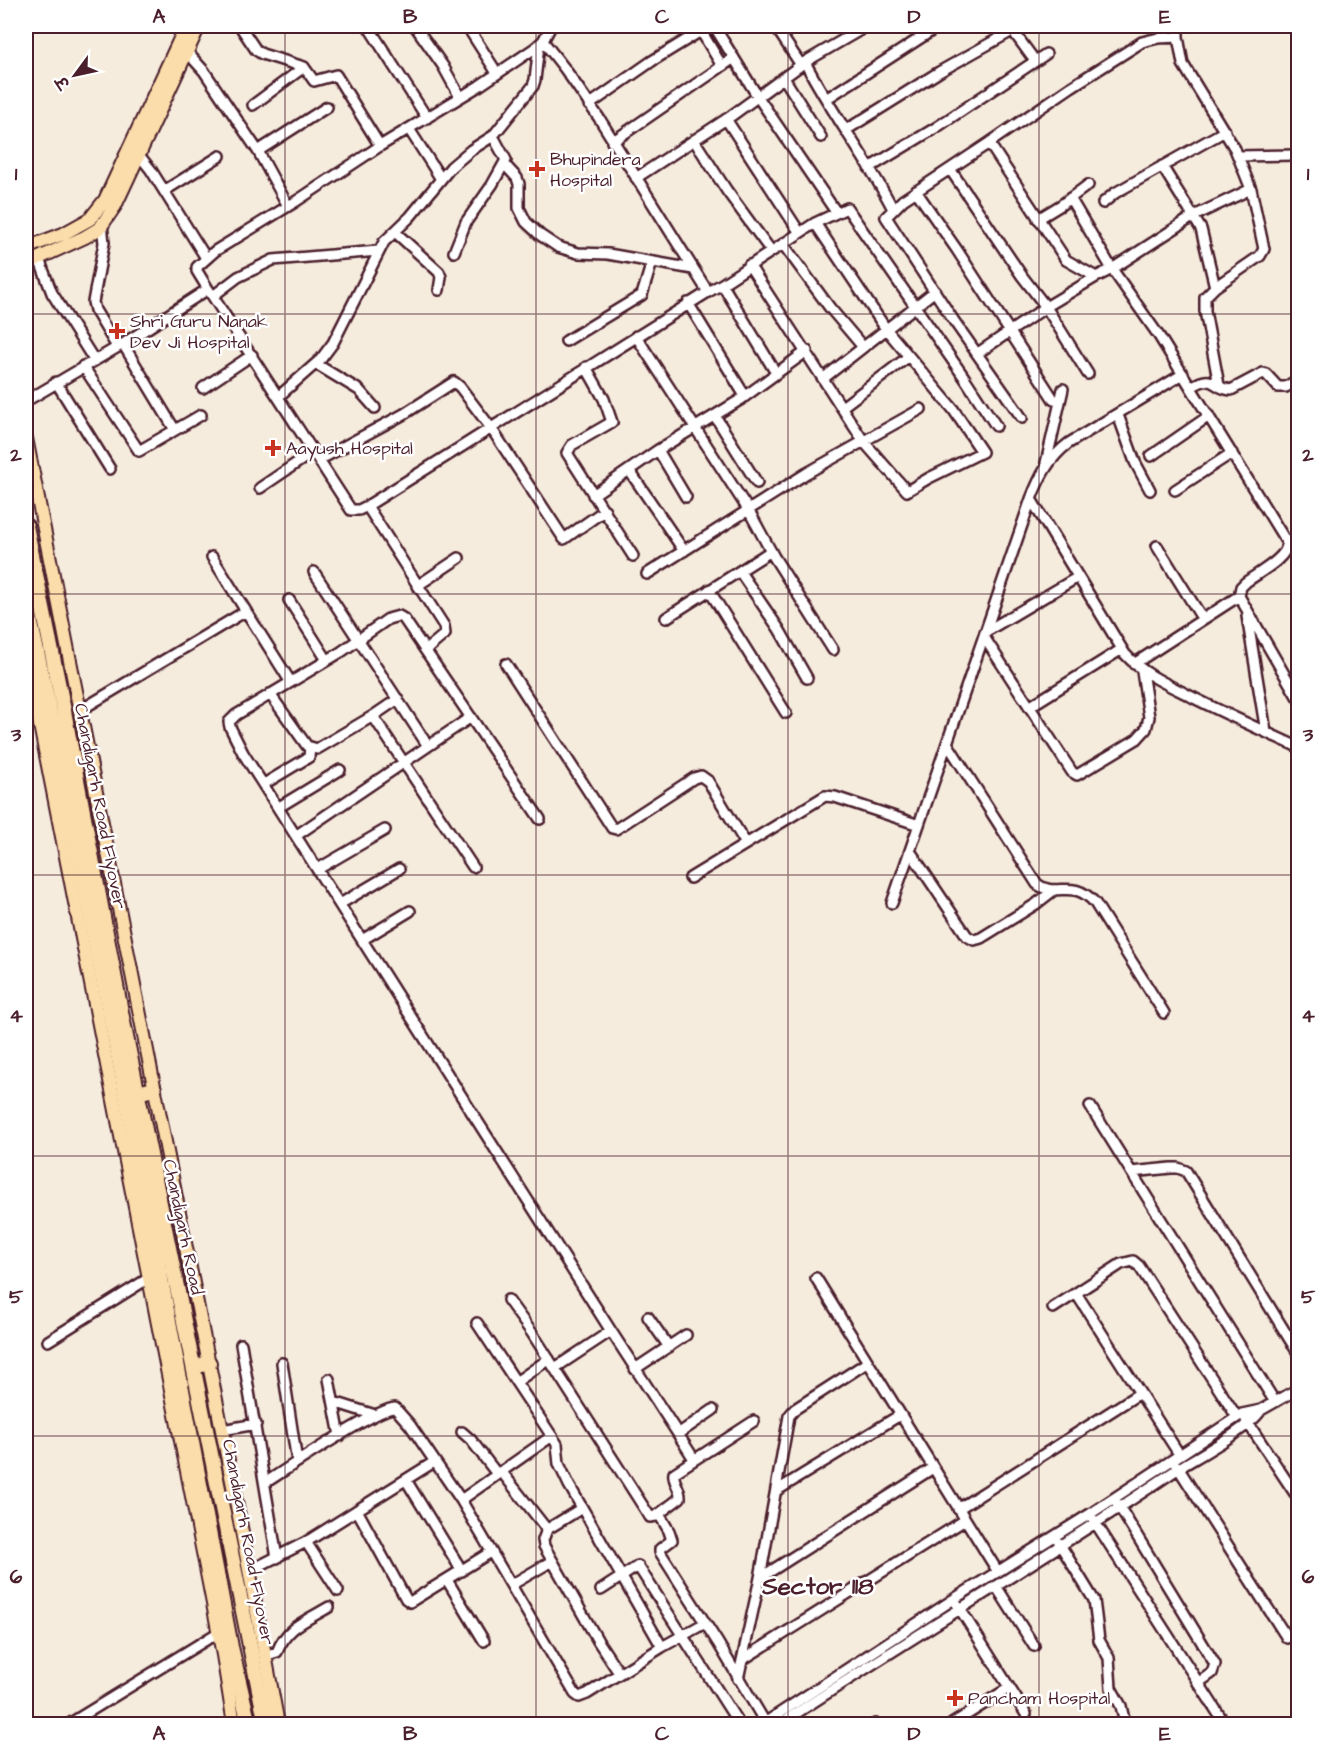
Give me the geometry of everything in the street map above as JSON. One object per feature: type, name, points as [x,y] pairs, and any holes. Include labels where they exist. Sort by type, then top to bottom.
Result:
[{"type":"highway","name":"Chandigarh Road Flyover","points":[[26,526],[137,1093]]},
{"type":"highway","name":"Chandigarh Road Flyover","points":[[26,601],[135,1142],[133,1163],[231,1647],[249,1725]]},
{"type":"highway","points":[[137,1093],[154,1089]]},
{"type":"highway","name":"Chandigarh Road","points":[[137,1093],[194,1367]]},
{"type":"highway","points":[[194,1367],[209,1363]]},
{"type":"highway","name":"Chandigarh Road Flyover","points":[[194,1367],[266,1725]]},
{"type":"main road","points":[[26,248],[63,234],[90,219],[105,200],[186,26]]},
{"type":"main road","points":[[26,264],[85,237],[102,224],[115,206],[199,26]]},
{"type":"main road","points":[[26,438],[209,1363],[278,1725]]},
{"type":"main road","points":[[26,654],[133,1163],[150,1278],[189,1440],[234,1725]]},
{"type":"street","points":[[240,26],[260,53],[304,67],[315,81],[336,75],[380,146]]},
{"type":"street","points":[[368,26],[427,118]]},
{"type":"street","points":[[415,26],[443,66],[460,98]]},
{"type":"street","points":[[467,26],[497,73]]},
{"type":"street","points":[[278,397],[316,364],[339,333],[378,251],[410,217],[451,167],[471,150],[493,136],[533,86],[541,43],[551,26]]},
{"type":"street","points":[[714,26],[758,97],[836,212]]},
{"type":"street","points":[[775,26],[846,130],[893,209]]},
{"type":"street","points":[[636,178],[726,119],[803,64],[867,26]]},
{"type":"street","points":[[826,99],[939,26]]},
{"type":"street","points":[[1179,26],[1178,37],[1183,64],[1225,131],[1251,189],[1263,253],[1215,287],[1205,297],[1204,303],[1219,385]]},
{"type":"street","points":[[589,105],[703,28],[722,66]]},
{"type":"street","points":[[846,130],[1011,28],[1035,61]]},
{"type":"street","points":[[1023,418],[954,321],[886,215],[916,191],[1142,42],[1178,37]]},
{"type":"street","points":[[541,43],[460,98],[380,146],[206,258],[196,269],[348,507],[355,511],[367,506],[688,303],[722,284],[815,223],[846,208],[849,209],[996,426]]},
{"type":"street","points":[[541,43],[565,69],[708,292]]},
{"type":"street","points":[[187,52],[204,71],[258,152],[288,206]]},
{"type":"street","points":[[869,168],[937,127],[1046,54]]},
{"type":"street","points":[[612,141],[734,58]]},
{"type":"street","points":[[253,105],[304,67]]},
{"type":"street","points":[[784,78],[821,137]]},
{"type":"street","points":[[258,152],[327,107]]},
{"type":"street","points":[[726,119],[800,233]]},
{"type":"street","points":[[409,129],[441,178]]},
{"type":"street","points":[[1103,203],[1115,193],[1225,131]]},
{"type":"street","points":[[454,252],[466,222],[505,165],[506,156],[493,136]]},
{"type":"street","points":[[694,140],[727,191],[771,251]]},
{"type":"street","points":[[989,143],[1065,260],[1096,277]]},
{"type":"street","points":[[139,155],[206,258]]},
{"type":"street","points":[[1238,156],[1299,155]]},
{"type":"street","points":[[164,191],[220,156]]},
{"type":"street","points":[[505,165],[519,184],[518,200],[521,215],[530,227],[546,239],[568,250],[608,254],[693,269]]},
{"type":"street","points":[[1162,166],[1201,229],[1215,287]]},
{"type":"street","points":[[950,169],[1022,276],[1046,307],[1088,374]]},
{"type":"street","points":[[1038,219],[1088,185]]},
{"type":"street","points":[[978,353],[1046,307],[1112,269],[1194,216],[1251,189]]},
{"type":"street","points":[[916,191],[957,250],[1053,400]]},
{"type":"street","points":[[1070,198],[1112,269],[1159,336],[1287,543],[1288,547],[1283,555],[1246,582],[1241,587],[1239,596],[1299,698]]},
{"type":"street","points":[[749,265],[864,442],[907,491],[981,452],[953,409],[886,329],[815,223]]},
{"type":"street","points":[[102,224],[104,243],[93,302],[94,310],[120,345],[175,430]]},
{"type":"street","points":[[395,232],[441,274],[439,290]]},
{"type":"street","points":[[783,244],[830,308],[863,347]]},
{"type":"street","points":[[26,401],[238,277],[273,260],[378,251]]},
{"type":"street","points":[[39,259],[52,293],[93,360]]},
{"type":"street","points":[[566,341],[642,295],[652,262]]},
{"type":"street","points":[[722,284],[777,373]]},
{"type":"street","points":[[824,378],[936,291]]},
{"type":"street","points":[[688,303],[745,396]]},
{"type":"street","points":[[636,336],[749,512],[833,650]]},
{"type":"street","points":[[594,495],[658,450],[745,396],[807,351]]},
{"type":"street","points":[[203,388],[252,355]]},
{"type":"street","points":[[842,407],[908,357]]},
{"type":"street","points":[[316,364],[359,390],[375,408]]},
{"type":"street","points":[[83,366],[137,450],[142,451],[201,415]]},
{"type":"street","points":[[586,367],[604,399],[612,422],[572,445],[567,453],[633,556]]},
{"type":"street","points":[[1191,387],[1204,380],[1227,390],[1234,389],[1264,373],[1278,387],[1286,387],[1299,379]]},
{"type":"street","points":[[1045,468],[1059,450],[1069,443],[1183,374]]},
{"type":"street","points":[[56,382],[110,469]]},
{"type":"street","points":[[260,488],[316,456],[404,414],[454,382],[491,428],[564,539],[604,510]]},
{"type":"street","points":[[892,903],[1031,499],[1045,468],[1064,389]]},
{"type":"street","points":[[647,574],[749,512],[807,473],[921,410]]},
{"type":"street","points":[[1118,414],[1135,462],[1150,489]]},
{"type":"street","points":[[715,416],[757,483]]},
{"type":"street","points":[[1151,456],[1209,416]]},
{"type":"street","points":[[658,450],[686,496]]},
{"type":"street","points":[[1174,490],[1232,453]]},
{"type":"street","points":[[629,470],[684,551]]},
{"type":"street","points":[[1031,499],[1122,649],[1138,668],[1299,747]]},
{"type":"street","points":[[367,506],[446,629],[443,636],[426,650]]},
{"type":"street","points":[[1157,546],[1202,618]]},
{"type":"street","points":[[666,618],[771,551]]},
{"type":"street","points":[[212,557],[290,681]]},
{"type":"street","points":[[417,586],[459,558]]},
{"type":"street","points":[[314,572],[428,746]]},
{"type":"street","points":[[740,572],[779,629],[807,678]]},
{"type":"street","points":[[985,635],[1078,577]]},
{"type":"street","points":[[709,590],[786,713]]},
{"type":"street","points":[[1138,668],[1202,618],[1239,596]]},
{"type":"street","points":[[289,600],[327,660]]},
{"type":"street","points":[[1246,610],[1266,732]]},
{"type":"street","points":[[79,711],[246,611]]},
{"type":"street","points":[[540,819],[426,650],[399,615],[388,619],[327,660],[236,715],[230,722],[230,727],[243,753],[635,1370],[694,1459]]},
{"type":"street","points":[[985,635],[1072,772],[1080,775],[1137,739],[1146,729],[1149,717],[1138,668]]},
{"type":"street","points":[[1029,707],[1122,649]]},
{"type":"street","points":[[506,664],[612,828],[616,829],[694,778],[701,776],[708,781],[746,844]]},
{"type":"street","points":[[270,694],[307,746],[317,748],[398,699]]},
{"type":"street","points":[[373,716],[473,867]]},
{"type":"street","points":[[297,836],[471,717]]},
{"type":"street","points":[[947,743],[1037,884],[1041,888],[1078,890],[1086,893],[1095,903],[1164,1013]]},
{"type":"street","points":[[264,784],[309,757],[310,747]]},
{"type":"street","points":[[279,807],[340,770]]},
{"type":"street","points":[[690,878],[825,796],[835,797],[919,825]]},
{"type":"street","points":[[318,869],[385,830]]},
{"type":"street","points":[[910,850],[967,936],[974,940],[1025,911],[1054,890]]},
{"type":"street","points":[[340,904],[399,869]]},
{"type":"street","points":[[362,940],[410,911]]},
{"type":"street","points":[[1090,1106],[1275,1402]]},
{"type":"street","points":[[1131,1172],[1178,1167],[1186,1171],[1299,1353]]},
{"type":"street","points":[[1053,1308],[1121,1264],[1130,1261],[1136,1263],[1239,1416],[1249,1424],[1299,1498]]},
{"type":"street","points":[[48,1341],[150,1278]]},
{"type":"street","points":[[816,1278],[998,1572]]},
{"type":"street","points":[[1076,1293],[1140,1393],[1176,1456],[1179,1469],[1287,1638]]},
{"type":"street","points":[[508,1300],[555,1368],[648,1515],[654,1517],[680,1498],[673,1474],[754,1421]]},
{"type":"street","points":[[648,1317],[669,1347]]},
{"type":"street","points":[[477,1323],[552,1436],[559,1451],[559,1464],[562,1472],[662,1647]]},
{"type":"street","points":[[555,1368],[611,1331]]},
{"type":"street","points":[[635,1370],[686,1335]]},
{"type":"street","points":[[241,1344],[277,1558]]},
{"type":"street","points":[[516,1382],[549,1359]]},
{"type":"street","points":[[738,1679],[760,1578],[788,1421],[792,1411],[868,1362]]},
{"type":"street","points":[[282,1364],[297,1462]]},
{"type":"street","points":[[329,1379],[340,1436]]},
{"type":"street","points":[[659,1514],[672,1539],[660,1551],[765,1724],[954,1599],[1114,1499],[1239,1416],[1261,1410],[1299,1389]]},
{"type":"street","points":[[958,1509],[1140,1393]]},
{"type":"street","points":[[334,1402],[375,1415]]},
{"type":"street","points":[[265,1483],[375,1415],[391,1408],[398,1409],[461,1500],[548,1651],[577,1696],[587,1694],[705,1623]]},
{"type":"street","points":[[678,1434],[713,1410]]},
{"type":"street","points":[[780,1725],[1249,1424],[1261,1410]]},
{"type":"street","points":[[776,1491],[900,1415]]},
{"type":"street","points":[[222,1430],[255,1424]]},
{"type":"street","points":[[462,1432],[521,1495],[546,1530]]},
{"type":"street","points":[[461,1500],[552,1436]]},
{"type":"street","points":[[249,1571],[306,1542],[434,1462]]},
{"type":"street","points":[[760,1578],[933,1468]]},
{"type":"street","points":[[406,1480],[462,1572]]},
{"type":"street","points":[[1114,1499],[1215,1664],[1212,1673],[1198,1683]]},
{"type":"street","points":[[582,1508],[546,1530],[543,1543],[619,1673]]},
{"type":"street","points":[[357,1510],[408,1601],[414,1601],[491,1552]]},
{"type":"street","points":[[1090,1514],[1225,1725]]},
{"type":"street","points":[[742,1660],[965,1520]]},
{"type":"street","points":[[1055,1536],[1094,1600],[1099,1640],[1110,1663],[1111,1688],[1121,1706],[1125,1725]]},
{"type":"street","points":[[306,1542],[338,1591]]},
{"type":"street","points":[[511,1585],[552,1561]]},
{"type":"street","points":[[601,1590],[638,1566],[739,1725]]},
{"type":"street","points":[[447,1580],[484,1641]]},
{"type":"street","points":[[996,1586],[1034,1646]]},
{"type":"street","points":[[954,1599],[1026,1714]]},
{"type":"street","points":[[264,1656],[277,1652],[282,1639],[291,1629],[328,1607]]},
{"type":"street","points":[[69,1725],[219,1632]]},
{"type":"street","points":[[952,1725],[1010,1688]]},
{"type":"place","name":"Bhupindera Hospital","points":[[537,169]]},
{"type":"place","name":"Shri Guru Nanak Dev Ji Hospital","points":[[117,331]]},
{"type":"place","name":"Aayush Hospital","points":[[273,448]]},
{"type":"place","name":"Pancham Hospital","points":[[955,1698]]},
{"type":"district","name":"Sector 118","points":[[818,1587]]}]
